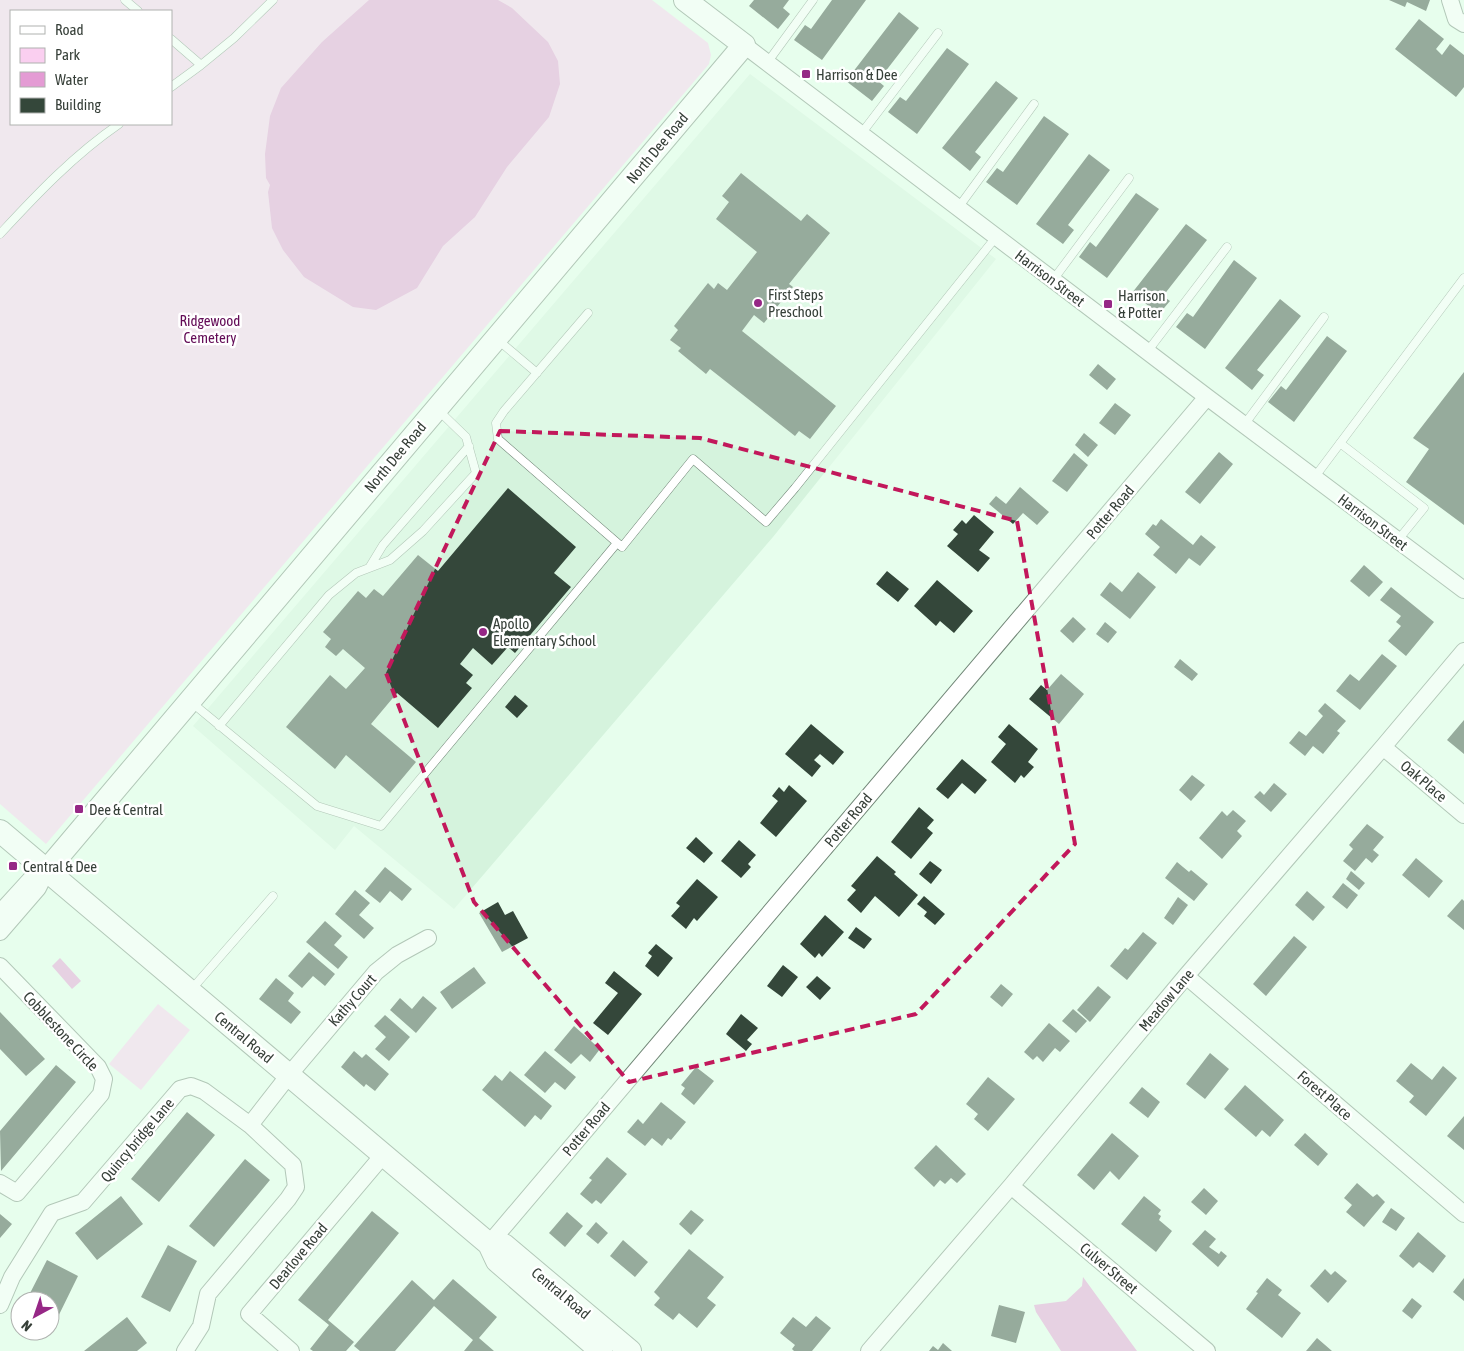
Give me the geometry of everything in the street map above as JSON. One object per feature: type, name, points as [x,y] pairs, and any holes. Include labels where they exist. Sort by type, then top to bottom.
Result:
[{"type":"street","name":"Harrison Street","points":[[685,0],[1147,352],[1464,590]]},
{"type":"street","points":[[1450,0],[1456,19],[1464,24]]},
{"type":"street","name":"North Dee Road","points":[[47,870],[744,45]]},
{"type":"street","name":"Potter Road","points":[[489,1244],[1207,397]]},
{"type":"street","name":"Meadow Lane","points":[[869,1351],[1464,651]]},
{"type":"street","name":"Oak Place","points":[[1383,747],[1464,815]]},
{"type":"street","name":"Central Road","points":[[0,831],[489,1244],[497,1261],[601,1351]]},
{"type":"street","points":[[0,913],[30,880],[47,870]]},
{"type":"street","points":[[0,932],[38,888],[47,870]]},
{"type":"street","name":"Kathy Court","points":[[288,1075],[376,972],[397,955],[428,938]]},
{"type":"street","name":"Cobblestone Circle","points":[[0,966],[98,1066],[104,1080],[100,1094],[17,1193],[0,1183]]},
{"type":"street","name":"Forest Place","points":[[1186,976],[1464,1214]]},
{"type":"street","points":[[250,1125],[288,1075]]},
{"type":"street","name":"Quincy bridge Lane","points":[[0,1306],[12,1277],[52,1213],[83,1202],[180,1088],[191,1086],[204,1091],[250,1125],[293,1164],[296,1187],[208,1294],[201,1326],[185,1351]]},
{"type":"street","name":"Dearlove Road","points":[[291,1351],[249,1314],[384,1154]]},
{"type":"street","name":"Culver Street","points":[[1011,1186],[1207,1351]]},
{"type":"street","name":"Central Road","points":[[489,1244],[504,1245],[630,1351]]},
{"type":"lane","points":[[125,0],[137,10]]},
{"type":"lane","points":[[172,86],[234,38],[273,0]]},
{"type":"lane","points":[[767,63],[813,0]]},
{"type":"lane","points":[[861,134],[938,33]]},
{"type":"lane","points":[[172,41],[201,65]]},
{"type":"lane","points":[[958,208],[1034,104]]},
{"type":"lane","points":[[0,234],[52,179],[78,155],[118,125]]},
{"type":"lane","points":[[1053,280],[1129,178]]},
{"type":"lane","points":[[588,313],[496,422],[498,439],[622,547],[693,459],[766,522],[996,237]]},
{"type":"lane","points":[[1147,352],[1227,247]]},
{"type":"lane","points":[[1314,478],[1464,278]]},
{"type":"lane","points":[[1244,425],[1324,317]]},
{"type":"lane","points":[[496,338],[537,372]]},
{"type":"lane","points":[[219,726],[328,596],[356,573],[390,560],[423,531],[476,473],[466,437],[436,409]]},
{"type":"lane","points":[[1340,443],[1424,508],[1398,540]]},
{"type":"lane","points":[[369,568],[382,545],[468,446]]},
{"type":"lane","points":[[189,701],[317,806],[381,826],[618,543]]},
{"type":"lane","points":[[190,991],[273,896]]},
{"type":"highlighted area","points":[[500,431],[700,438],[1017,521],[1075,844],[916,1014],[629,1082],[474,902],[386,673]]},
{"type":"shaded area","points":[[750,74],[996,259],[773,537],[454,909],[354,826],[335,850],[193,726]]},
{"type":"green space","name":"Ridgewood Cemetery","points":[[0,0],[652,0],[708,43],[711,55],[709,64],[46,844],[0,804]]},
{"type":"green space","points":[[158,1004],[190,1030],[141,1090],[109,1064]]},
{"type":"water","points":[[369,0],[498,0],[512,8],[548,42],[558,61],[560,84],[549,117],[507,167],[475,217],[443,246],[417,288],[376,310],[353,307],[304,277],[283,250],[272,228],[268,192],[270,185],[266,178],[265,154],[270,116],[281,88],[322,42]]},
{"type":"water","points":[[60,958],[81,981],[72,989],[52,966]]},
{"type":"water","points":[[1083,1277],[1137,1351],[1061,1351],[1036,1312],[1034,1305],[1066,1301],[1082,1286]]},
{"type":"building","points":[[754,0],[789,0],[783,8],[790,14],[778,29],[749,6]]},
{"type":"building","points":[[832,0],[866,0],[822,60],[794,40],[805,25],[811,29]]},
{"type":"building","points":[[1389,0],[1430,0],[1426,11],[1407,2],[1405,7]]},
{"type":"building","points":[[899,12],[919,28],[878,81],[884,86],[872,101],[846,81]]},
{"type":"building","points":[[1419,19],[1444,39],[1436,49],[1442,55],[1450,44],[1464,55],[1464,87],[1456,97],[1395,49]]},
{"type":"building","points":[[947,48],[969,64],[917,134],[888,112],[900,97],[906,101]]},
{"type":"building","points":[[996,81],[1018,98],[975,152],[981,157],[970,171],[942,148]]},
{"type":"building","points":[[1044,116],[1069,134],[1017,205],[986,182],[997,168],[1003,172]]},
{"type":"building","points":[[1089,154],[1110,170],[1068,225],[1074,230],[1063,244],[1036,224]]},
{"type":"building","name":"First Steps Preschool","points":[[741,173],[801,221],[807,214],[830,233],[789,284],[793,287],[764,323],[754,315],[742,331],[836,406],[810,439],[799,431],[795,436],[710,369],[706,374],[678,351],[681,348],[670,340],[678,330],[674,326],[708,283],[714,289],[718,283],[727,290],[757,252],[716,219],[729,202],[722,196]]},
{"type":"building","points":[[1136,193],[1159,209],[1107,278],[1079,257],[1090,242],[1096,247]]},
{"type":"building","points":[[1186,224],[1207,240],[1163,296],[1170,301],[1159,314],[1132,293]]},
{"type":"building","points":[[1234,260],[1257,278],[1205,349],[1176,327],[1187,313],[1193,317]]},
{"type":"building","points":[[1280,299],[1301,316],[1257,370],[1264,375],[1252,390],[1225,368]]},
{"type":"building","points":[[1327,336],[1347,351],[1294,422],[1268,402],[1281,386],[1286,390]]},
{"type":"building","points":[[1098,364],[1116,379],[1107,390],[1089,375]]},
{"type":"building","points":[[1464,372],[1464,525],[1406,482],[1429,449],[1413,438]]},
{"type":"building","points":[[1115,403],[1131,415],[1115,435],[1099,423]]},
{"type":"building","points":[[1084,433],[1098,445],[1088,457],[1075,445]]},
{"type":"building","points":[[1219,452],[1233,464],[1200,504],[1185,492]]},
{"type":"building","points":[[1074,453],[1088,465],[1067,492],[1052,481]]},
{"type":"building","points":[[1020,487],[1049,512],[1037,525],[1023,513],[1013,524],[989,504],[996,496],[1006,504]]},
{"type":"building","points":[[508,488],[576,547],[554,573],[571,587],[515,653],[508,647],[492,665],[473,648],[460,664],[473,675],[466,683],[472,688],[438,728],[397,693],[371,724],[416,762],[390,793],[346,755],[335,769],[286,727],[330,675],[346,689],[365,668],[343,649],[336,656],[325,647],[331,639],[323,632],[358,591],[366,598],[374,589],[383,596],[418,555],[438,571]]},
{"type":"building","points":[[974,515],[994,532],[979,550],[990,558],[978,572],[947,546],[958,534],[953,530],[962,520],[966,524]]},
{"type":"building","points":[[1161,519],[1193,545],[1201,535],[1216,547],[1200,566],[1189,558],[1176,574],[1153,555],[1160,547],[1145,534],[1153,524],[1156,526]]},
{"type":"building","points":[[1364,565],[1383,582],[1369,597],[1350,581]]},
{"type":"building","points":[[887,571],[909,589],[898,602],[876,584]]},
{"type":"building","points":[[1138,572],[1156,587],[1130,619],[1100,595],[1110,582],[1122,592]]},
{"type":"building","points":[[937,580],[973,611],[954,633],[940,621],[936,626],[914,606]]},
{"type":"building","points":[[1391,587],[1434,622],[1406,656],[1388,641],[1401,626],[1396,622],[1401,616],[1380,600]]},
{"type":"building","points":[[1073,617],[1086,629],[1073,643],[1060,631]]},
{"type":"building","points":[[1105,622],[1117,632],[1108,643],[1096,634]]},
{"type":"building","points":[[1382,654],[1397,666],[1360,710],[1336,691],[1350,674],[1359,681]]},
{"type":"building","points":[[1180,659],[1198,674],[1192,681],[1174,667]]},
{"type":"building","points":[[1061,674],[1084,694],[1059,724],[1029,699],[1041,685],[1047,690]]},
{"type":"building","points":[[515,695],[528,706],[517,718],[505,707]]},
{"type":"building","points":[[1325,703],[1346,721],[1337,731],[1340,733],[1323,754],[1313,746],[1305,756],[1289,743],[1299,731],[1306,736],[1323,716],[1318,711]]},
{"type":"building","points":[[1464,720],[1464,754],[1447,740]]},
{"type":"building","points":[[811,724],[844,752],[833,765],[820,754],[814,760],[821,766],[812,777],[785,754]]},
{"type":"building","points":[[1009,724],[1038,749],[1028,762],[1034,767],[1024,778],[1021,775],[1015,783],[991,762],[1006,744],[998,737]]},
{"type":"building","points":[[962,759],[987,780],[975,794],[962,783],[948,799],[936,789]]},
{"type":"building","points":[[1192,775],[1205,785],[1191,801],[1179,790]]},
{"type":"building","points":[[1274,783],[1287,794],[1271,812],[1254,797],[1260,791],[1264,795]]},
{"type":"building","points":[[789,785],[807,801],[776,837],[760,823],[778,801],[772,796],[779,787],[784,792]]},
{"type":"building","points":[[919,807],[934,820],[927,828],[933,833],[911,859],[891,842]]},
{"type":"building","points":[[1233,810],[1246,821],[1237,831],[1242,836],[1222,859],[1199,838],[1222,811],[1227,816]]},
{"type":"building","points":[[1367,824],[1384,837],[1373,850],[1379,855],[1372,863],[1366,858],[1355,871],[1343,861],[1353,849],[1349,845]]},
{"type":"building","points":[[696,837],[713,853],[704,863],[686,848]]},
{"type":"building","points":[[739,840],[756,855],[748,864],[751,867],[741,878],[721,861]]},
{"type":"building","points":[[877,856],[896,872],[894,874],[918,895],[899,917],[875,896],[861,913],[847,900],[856,890],[851,886]]},
{"type":"building","points":[[1416,858],[1443,881],[1429,898],[1402,875]]},
{"type":"building","points":[[930,861],[942,870],[931,884],[919,874]]},
{"type":"building","points":[[1177,862],[1189,872],[1191,870],[1208,884],[1194,901],[1165,878]]},
{"type":"building","points":[[385,867],[412,889],[402,901],[390,891],[380,903],[365,891]]},
{"type":"building","points":[[1351,871],[1365,883],[1359,890],[1346,879]]},
{"type":"building","points":[[697,879],[718,897],[697,921],[694,918],[686,929],[671,916],[680,906],[676,903]]},
{"type":"building","points":[[1343,883],[1358,895],[1347,909],[1332,897]]},
{"type":"building","points":[[355,890],[370,903],[359,915],[374,928],[364,939],[335,914]]},
{"type":"building","points":[[1307,891],[1325,907],[1313,921],[1295,905]]},
{"type":"building","points":[[924,896],[945,914],[935,925],[924,916],[927,912],[917,904]]},
{"type":"building","points":[[1178,897],[1188,905],[1173,925],[1164,918]]},
{"type":"building","points":[[1462,899],[1464,901],[1464,930],[1447,916]]},
{"type":"building","points":[[498,902],[505,915],[513,911],[528,938],[502,952],[479,913]]},
{"type":"building","points":[[825,915],[844,932],[822,957],[819,953],[815,958],[800,944]]},
{"type":"building","points":[[325,921],[342,936],[334,945],[348,957],[338,969],[306,942]]},
{"type":"building","points":[[856,927],[872,939],[864,949],[848,938]]},
{"type":"building","points":[[1143,932],[1157,943],[1127,980],[1110,966],[1125,948],[1128,950]]},
{"type":"building","points":[[1294,936],[1307,947],[1266,996],[1253,984]]},
{"type":"building","points":[[656,944],[673,958],[658,977],[645,966],[652,956],[648,953]]},
{"type":"building","points":[[309,952],[335,974],[325,986],[313,976],[302,988],[288,976]]},
{"type":"building","points":[[783,965],[798,977],[782,997],[767,986]]},
{"type":"building","points":[[474,967],[486,983],[452,1009],[440,992]]},
{"type":"building","points":[[614,971],[642,994],[608,1035],[593,1023],[618,993],[605,983]]},
{"type":"building","points":[[817,976],[831,988],[820,1000],[806,987]]},
{"type":"building","points":[[276,978],[294,993],[288,1001],[301,1012],[291,1024],[259,999]]},
{"type":"building","points":[[1001,984],[1013,994],[1002,1007],[990,997]]},
{"type":"building","points":[[1098,986],[1111,997],[1090,1022],[1077,1010]]},
{"type":"building","points":[[423,996],[437,1008],[416,1033],[390,1010],[400,998],[412,1009]]},
{"type":"building","points":[[1073,1009],[1087,1021],[1076,1033],[1062,1021]]},
{"type":"building","points":[[0,1012],[45,1059],[26,1076],[0,1049]]},
{"type":"building","points":[[741,1014],[758,1028],[747,1040],[752,1044],[746,1051],[726,1034]]},
{"type":"building","points":[[385,1015],[410,1037],[389,1061],[375,1049],[386,1037],[374,1026]]},
{"type":"building","points":[[1049,1023],[1070,1041],[1060,1052],[1055,1048],[1043,1062],[1037,1056],[1033,1060],[1024,1052]]},
{"type":"building","points":[[574,1026],[600,1049],[590,1062],[581,1054],[571,1064],[554,1050]]},
{"type":"building","points":[[354,1051],[362,1058],[366,1054],[389,1074],[375,1091],[366,1084],[364,1087],[341,1067]]},
{"type":"building","points":[[545,1051],[576,1077],[565,1090],[555,1082],[545,1093],[524,1075]]},
{"type":"building","points":[[1210,1053],[1229,1069],[1205,1099],[1186,1084]]},
{"type":"building","points":[[1411,1063],[1432,1080],[1443,1066],[1457,1078],[1426,1116],[1409,1102],[1414,1096],[1396,1081]]},
{"type":"building","points":[[56,1065],[76,1082],[1,1171],[0,1131]]},
{"type":"building","points":[[696,1067],[714,1081],[694,1105],[681,1094],[685,1088],[681,1085]]},
{"type":"building","points":[[510,1071],[552,1106],[541,1120],[535,1115],[525,1127],[482,1090],[495,1075],[502,1081]]},
{"type":"building","points":[[988,1077],[1015,1099],[988,1131],[974,1119],[978,1114],[966,1104]]},
{"type":"building","points":[[1245,1085],[1284,1120],[1270,1137],[1262,1130],[1256,1137],[1224,1109]]},
{"type":"building","points":[[1142,1087],[1160,1102],[1148,1118],[1129,1103]]},
{"type":"building","points":[[661,1102],[686,1122],[671,1140],[668,1138],[662,1146],[652,1138],[645,1146],[627,1132],[638,1119],[643,1124]]},
{"type":"building","points":[[187,1112],[215,1135],[159,1202],[131,1179]]},
{"type":"building","points":[[1464,1116],[1464,1150],[1447,1136]]},
{"type":"building","points":[[1112,1133],[1139,1156],[1119,1180],[1110,1171],[1094,1190],[1077,1175]]},
{"type":"building","points":[[1305,1133],[1328,1154],[1318,1166],[1294,1145]]},
{"type":"building","points":[[936,1145],[966,1174],[957,1183],[951,1178],[945,1184],[940,1180],[934,1187],[914,1168]]},
{"type":"building","points":[[607,1157],[627,1174],[601,1204],[596,1200],[592,1204],[580,1194],[592,1180],[589,1178]]},
{"type":"building","points":[[245,1159],[270,1180],[214,1247],[189,1226]]},
{"type":"building","points":[[1357,1183],[1373,1197],[1377,1194],[1385,1202],[1364,1227],[1346,1212],[1352,1205],[1344,1198]]},
{"type":"building","points":[[1204,1188],[1218,1201],[1206,1215],[1191,1202]]},
{"type":"building","points":[[121,1196],[143,1224],[97,1260],[75,1233]]},
{"type":"building","points":[[1144,1196],[1161,1210],[1158,1214],[1161,1216],[1159,1220],[1172,1231],[1156,1252],[1121,1224]]},
{"type":"building","points":[[1391,1208],[1405,1218],[1396,1231],[1382,1222]]},
{"type":"building","points":[[691,1210],[704,1220],[691,1235],[679,1224]]},
{"type":"building","points":[[372,1211],[399,1233],[328,1320],[354,1342],[346,1351],[313,1351],[310,1349],[329,1325],[298,1300]]},
{"type":"building","points":[[567,1212],[583,1226],[565,1247],[549,1233]]},
{"type":"building","points":[[0,1214],[12,1224],[0,1238]]},
{"type":"building","points":[[596,1222],[608,1233],[598,1244],[586,1234]]},
{"type":"building","points":[[1205,1230],[1216,1239],[1209,1247],[1219,1254],[1221,1251],[1227,1256],[1218,1267],[1192,1244]]},
{"type":"building","points":[[1418,1232],[1446,1256],[1433,1273],[1419,1262],[1413,1268],[1399,1256]]},
{"type":"building","points":[[623,1240],[648,1262],[635,1277],[610,1256]]},
{"type":"building","points":[[168,1245],[197,1261],[170,1312],[141,1297]]},
{"type":"building","points":[[689,1249],[724,1277],[707,1298],[716,1305],[697,1328],[679,1313],[673,1320],[654,1305],[660,1298],[654,1292]]},
{"type":"building","points":[[47,1260],[78,1276],[60,1313],[60,1291],[31,1291]]},
{"type":"building","points":[[1325,1269],[1331,1275],[1335,1271],[1347,1281],[1328,1303],[1310,1286]]},
{"type":"building","points":[[1267,1278],[1282,1290],[1278,1295],[1301,1313],[1282,1338],[1246,1309]]},
{"type":"building","points":[[1464,1278],[1464,1301],[1453,1292]]},
{"type":"building","points":[[453,1279],[497,1317],[479,1338],[494,1351],[464,1351],[473,1340],[434,1306],[395,1351],[360,1351],[354,1346],[412,1280],[434,1300]]},
{"type":"building","points":[[1412,1298],[1422,1306],[1412,1319],[1402,1311]]},
{"type":"building","points":[[999,1305],[1025,1312],[1016,1343],[991,1336]]},
{"type":"building","points":[[816,1316],[831,1328],[812,1351],[794,1351],[792,1349],[795,1345],[780,1333],[793,1317],[806,1327]]},
{"type":"building","points":[[127,1317],[147,1343],[137,1351],[84,1351]]},
{"type":"building","points":[[1317,1338],[1332,1351],[1306,1351]]},
{"type":"building","points":[[943,1343],[952,1351],[929,1351],[933,1346],[938,1350]]},
{"type":"place","name":"Harrison & Dee","points":[[806,74]]},
{"type":"place","name":"First Steps Preschool","points":[[758,303]]},
{"type":"place","name":"Harrison & Potter","points":[[1108,304]]},
{"type":"place","name":"Apollo Elementary School","points":[[483,632]]},
{"type":"place","name":"Dee & Central","points":[[79,809]]},
{"type":"place","name":"Central & Dee","points":[[13,866]]}]
